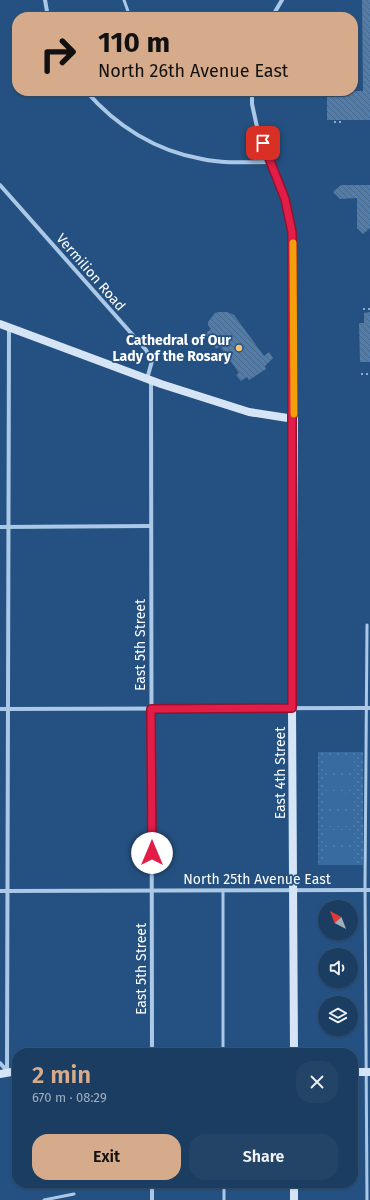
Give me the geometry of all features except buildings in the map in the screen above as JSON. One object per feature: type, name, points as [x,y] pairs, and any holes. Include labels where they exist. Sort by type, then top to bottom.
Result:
[{"type":"main road","points":[[0,324],[149,380],[249,412],[294,419]]},
{"type":"main road","name":"East 4th Street","points":[[294,419],[292,708],[294,1048]]},
{"type":"main road","points":[[294,1188],[294,1200]]},
{"type":"street","points":[[45,0],[47,12]]},
{"type":"street","points":[[275,12],[282,0]]},
{"type":"street","points":[[91,96],[108,114],[128,129],[150,142],[177,153],[203,160],[229,162],[272,162]]},
{"type":"street","name":"East 4th Street","points":[[252,96],[252,104],[257,127],[272,162],[285,199],[292,232],[294,419]]},
{"type":"street","name":"Vermilion Road","points":[[0,185],[146,350],[152,362],[149,380]]},
{"type":"street","points":[[4,1073],[8,891],[9,327]]},
{"type":"street","name":"East 5th Street","points":[[149,380],[151,526],[152,1048]]},
{"type":"street","points":[[0,527],[151,526]]},
{"type":"street","points":[[0,709],[368,708]]},
{"type":"street","name":"North 25th Avenue East","points":[[0,891],[368,890]]},
{"type":"street","points":[[0,1063],[4,1073]]},
{"type":"street","points":[[152,1188],[152,1200]]},
{"type":"lane","points":[[124,0],[128,12]]},
{"type":"lane","points":[[367,625],[367,1200]]},
{"type":"lane","points":[[223,890],[223,1048]]},
{"type":"lane","points":[[224,1188],[224,1200]]},
{"type":"lane","points":[[44,1200],[74,1194]]},
{"type":"path","points":[[334,122],[341,122]]},
{"type":"path","points":[[363,309],[370,309]]},
{"type":"path","points":[[361,374],[368,374]]},
{"type":"shaded area","points":[[318,752],[363,752],[363,865],[318,865]]},
{"type":"shaded area","points":[[324,757],[354,757],[354,771],[323,771]]},
{"type":"shaded area","points":[[323,775],[354,775],[354,790],[323,790]]},
{"type":"shaded area","points":[[324,793],[354,794],[354,808],[324,808]]},
{"type":"shaded area","points":[[323,812],[354,812],[354,826],[323,826]]},
{"type":"shaded area","points":[[323,830],[354,830],[354,845],[323,845]]},
{"type":"shaded area","points":[[323,849],[354,849],[354,863],[323,863]]},
{"type":"slow traffic","points":[[293,243],[294,414]]},
{"type":"place","name":"Cathedral of Our Lady of the Rosary","points":[[239,348]]},
{"type":"route","points":[[152,853],[151,709],[292,708],[294,402],[293,251],[290,214],[272,162],[263,143]]}]
